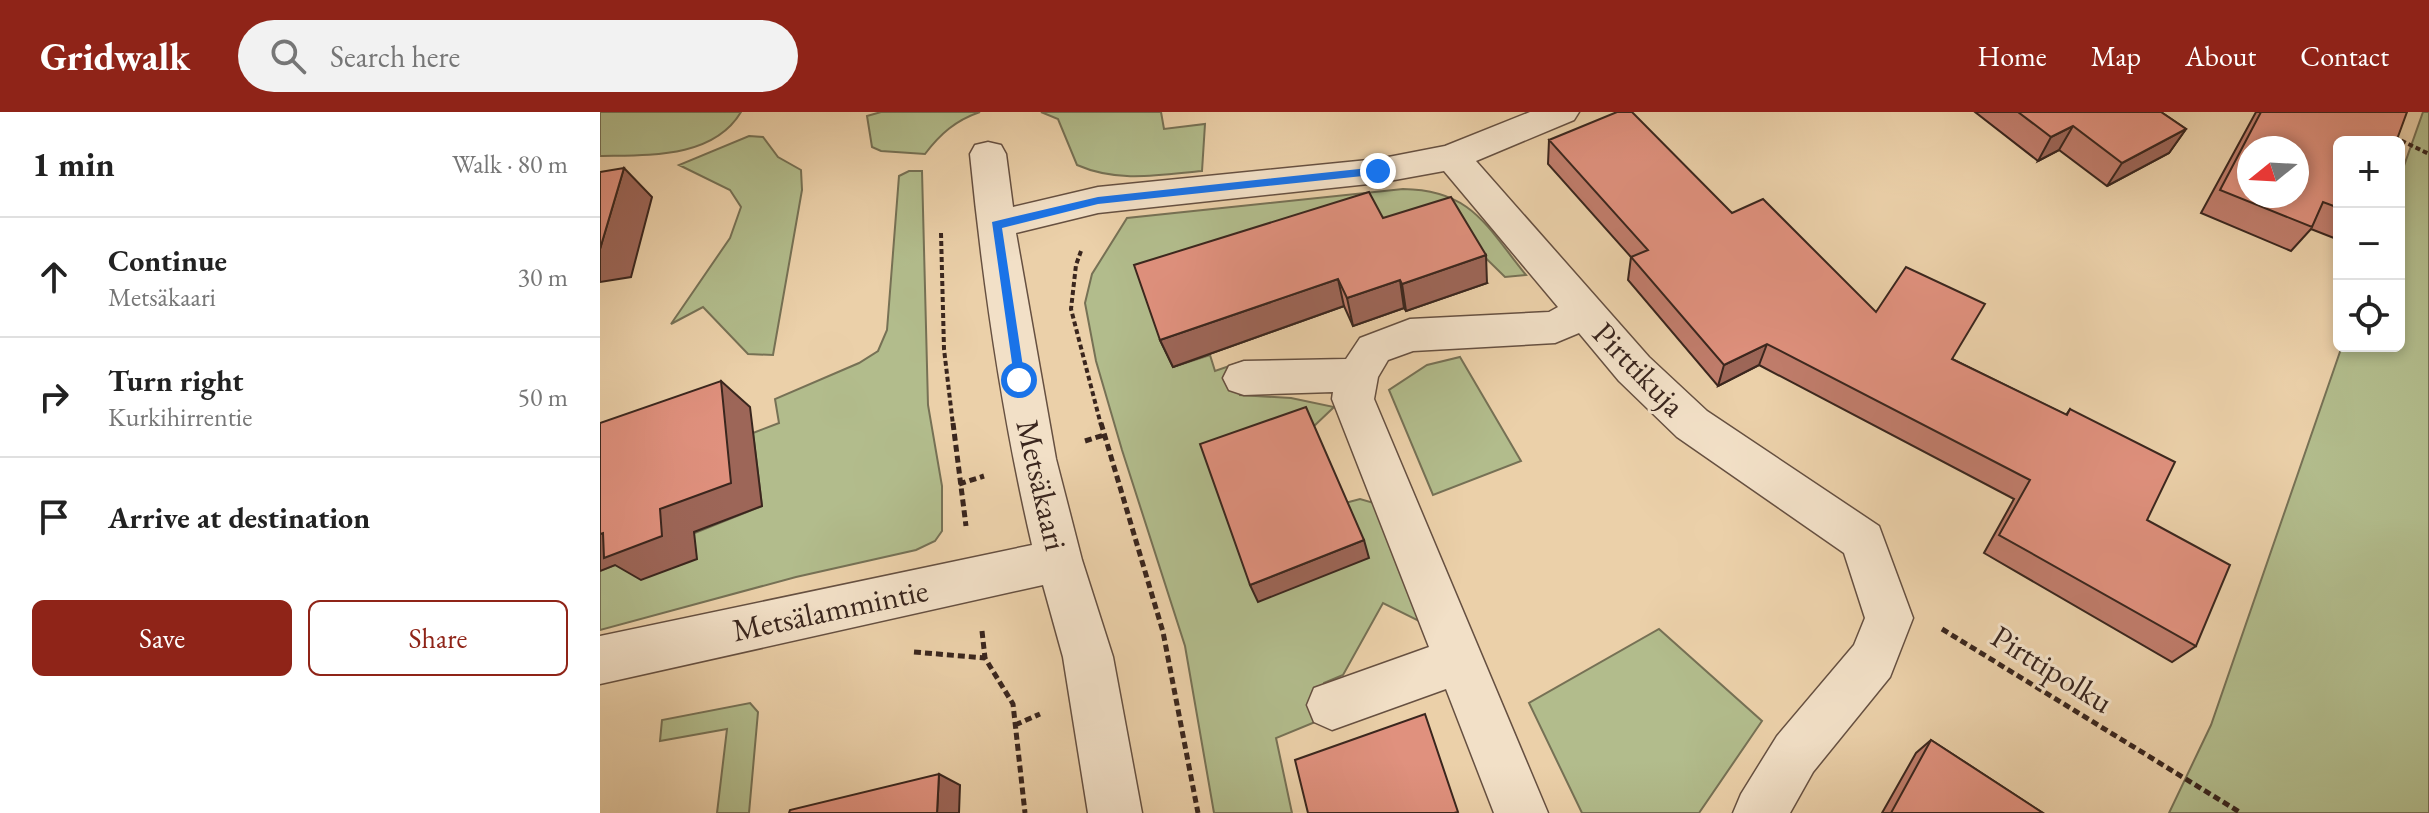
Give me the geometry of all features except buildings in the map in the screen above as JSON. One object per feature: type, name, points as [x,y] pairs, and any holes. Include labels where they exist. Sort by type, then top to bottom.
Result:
[{"type":"street","points":[[996,225],[1098,200],[1378,171],[1452,157],[1562,112]]},
{"type":"street","name":"Metsäkaari","points":[[988,154],[1021,394],[1059,560],[1088,657],[1115,813]]},
{"type":"street","name":"Pirttikuja","points":[[1452,157],[1634,369],[1692,424],[1863,540],[1889,618],[1873,660],[1795,754],[1760,813]]},
{"type":"street","points":[[1521,813],[1353,399],[1358,375],[1374,349],[1410,335],[1555,327],[1584,312]]},
{"type":"street","points":[[1244,378],[1358,375]]},
{"type":"street","name":"Metsälammintie","points":[[600,660],[1059,560]]},
{"type":"street","points":[[1332,705],[1458,661]]},
{"type":"path","points":[[2387,134],[2429,154]]},
{"type":"path","points":[[1098,200],[1076,265],[1071,309],[1104,435],[1163,632],[1198,813]]},
{"type":"path","points":[[941,223],[944,349],[959,484],[985,658],[1013,704],[1025,813]]},
{"type":"path","name":"Pirttipolku","points":[[1936,626],[2241,813]]},
{"type":"path","points":[[904,654],[919,651],[985,658]]},
{"type":"green space","points":[[600,112],[741,112],[714,139],[696,146],[658,154],[600,156]]},
{"type":"green space","points":[[881,112],[980,112],[949,128],[925,154],[881,151],[872,147],[867,116]]},
{"type":"green space","points":[[1041,112],[1161,112],[1164,129],[1205,124],[1202,171],[1123,176],[1092,171],[1077,165],[1058,119]]},
{"type":"green space","points":[[2423,112],[2429,112],[2429,813],[2169,813],[2211,725],[2340,352],[2405,352],[2405,163]]},
{"type":"green space","points":[[749,136],[763,137],[778,157],[801,170],[802,190],[773,355],[748,354],[703,307],[671,324],[730,238],[741,207],[730,190],[679,165]]},
{"type":"green space","points":[[909,171],[922,171],[928,405],[942,486],[942,531],[935,541],[916,550],[796,577],[600,630],[600,571],[762,506],[753,433],[779,423],[775,399],[859,363],[878,351],[887,330],[899,176]]},
{"type":"green space","points":[[1403,189],[1446,196],[1462,204],[1488,227],[1526,275],[1505,277],[1453,226],[1173,367],[1210,355],[1215,371],[1241,362],[1240,395],[1291,398],[1334,407],[1312,428],[1345,503],[1360,499],[1374,503],[1425,624],[1383,603],[1343,675],[1324,683],[1320,720],[1276,738],[1292,813],[1214,813],[1185,646],[1096,361],[1085,303],[1092,274],[1127,218]]},
{"type":"green space","points":[[1460,357],[1521,461],[1433,495],[1389,390],[1427,365]]},
{"type":"green space","points":[[1659,629],[1762,721],[1699,813],[1582,813],[1529,703]]},
{"type":"green space","points":[[750,703],[758,712],[749,813],[717,813],[727,729],[660,741],[662,720]]},
{"type":"route","points":[[1019,380],[996,225],[1098,200],[1378,171]]}]
